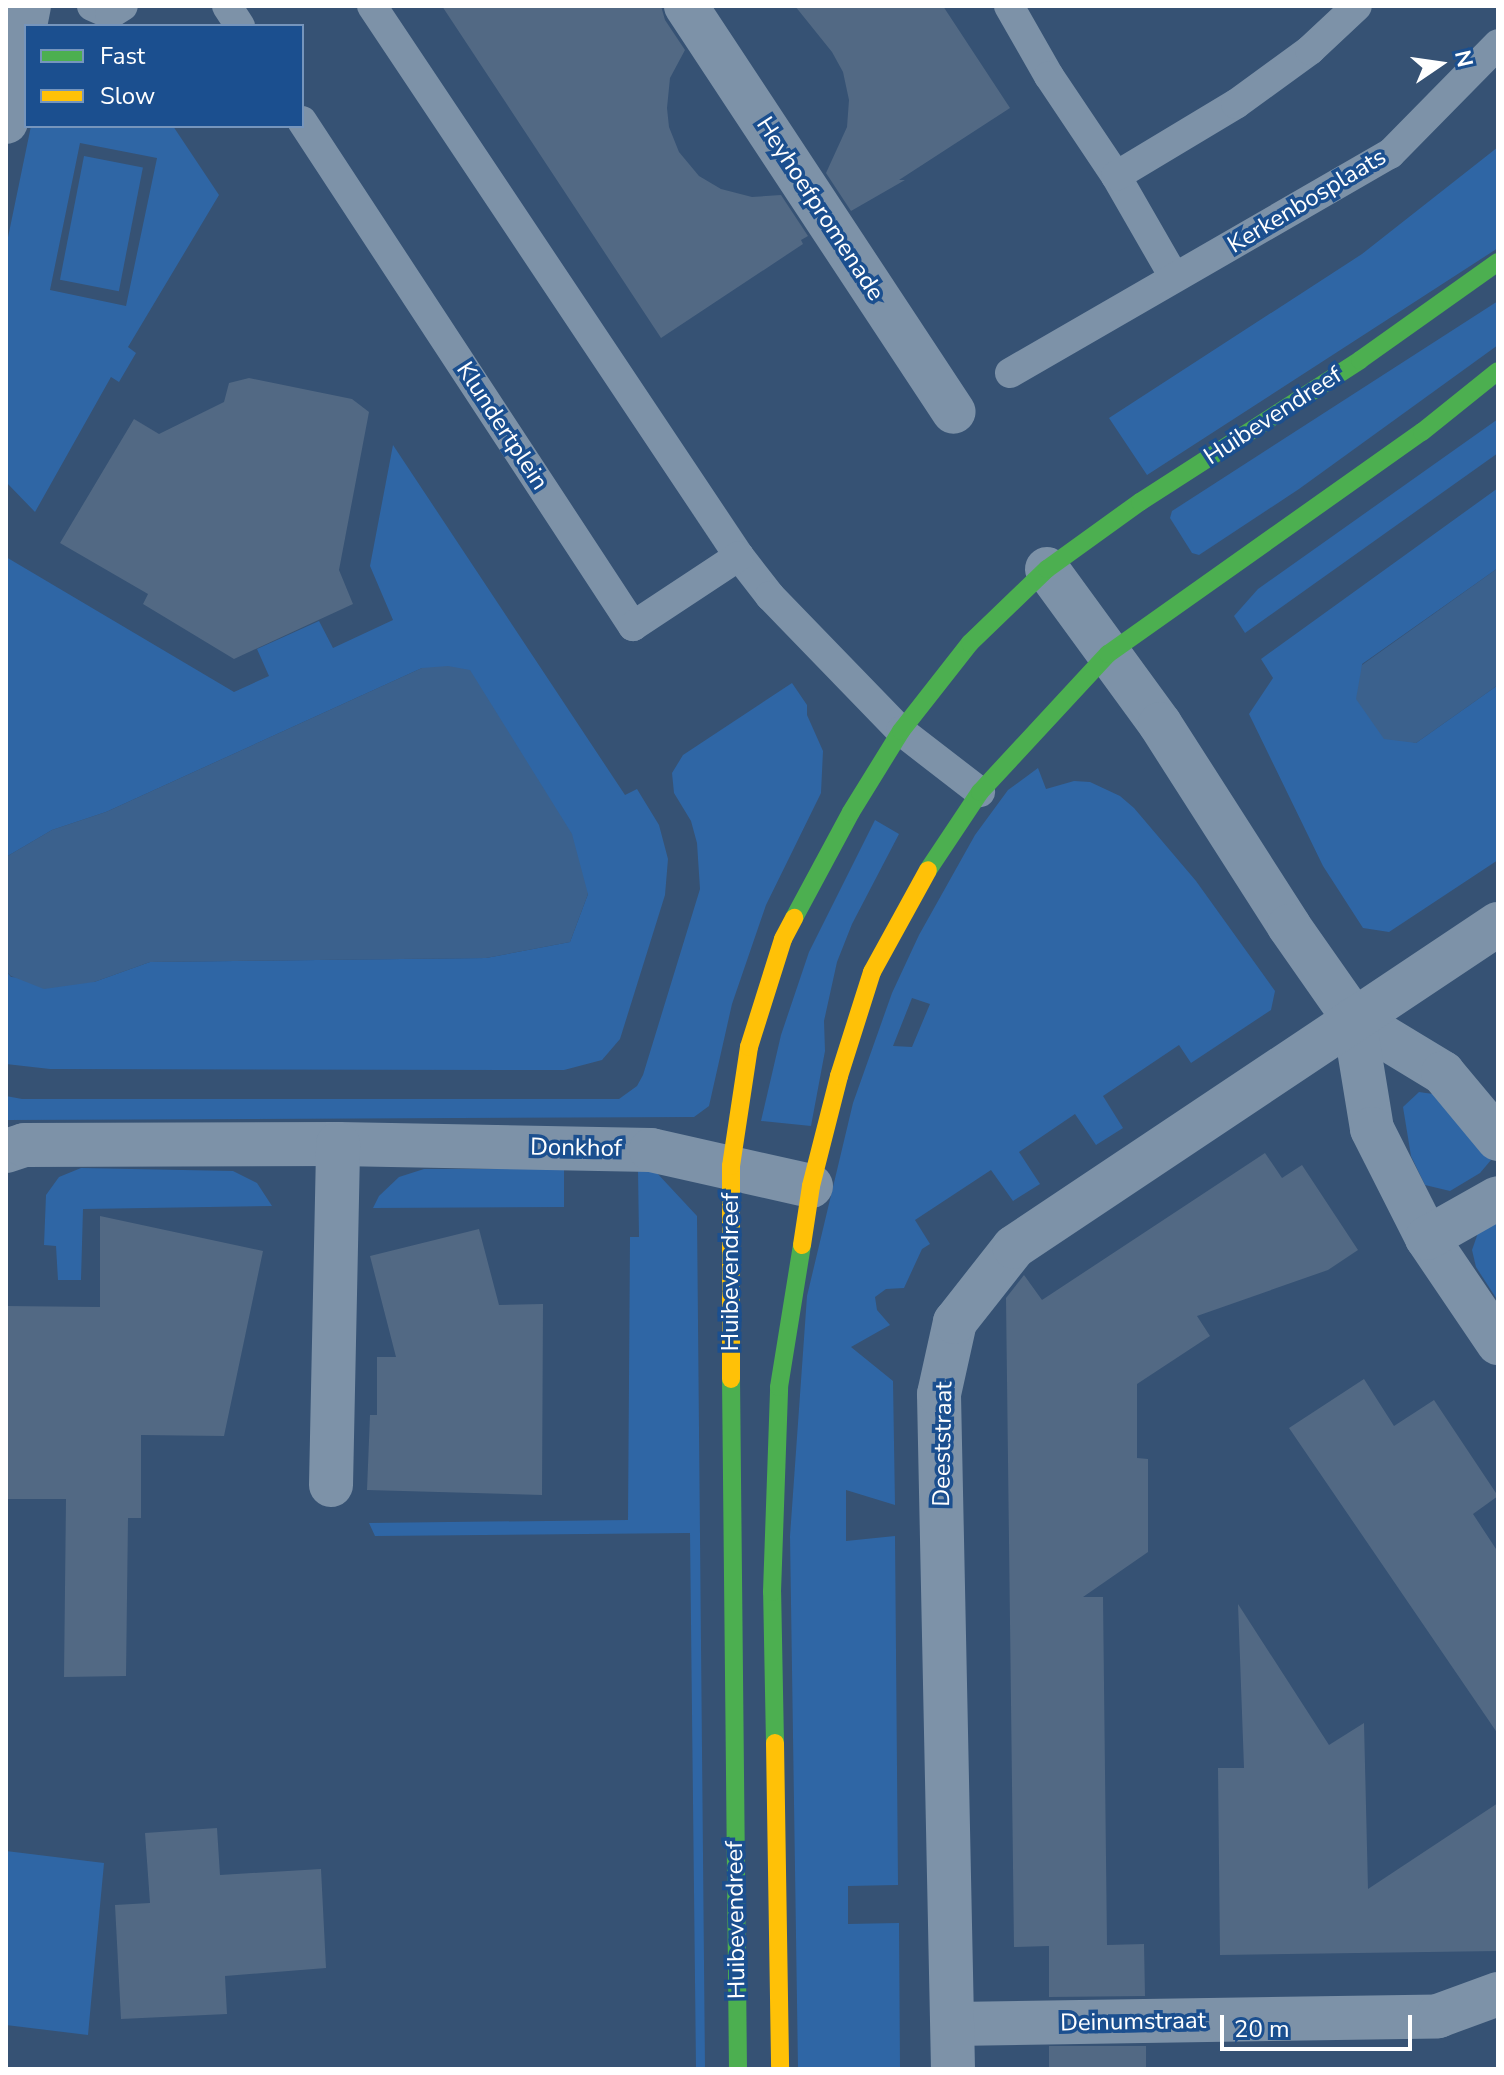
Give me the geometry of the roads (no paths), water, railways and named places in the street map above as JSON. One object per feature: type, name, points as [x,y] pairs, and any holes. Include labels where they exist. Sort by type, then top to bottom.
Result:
[{"type":"street","name":"Heyhoefpromenade","points":[[686,6],[954,412]]},
{"type":"street","points":[[6,122],[24,31]]},
{"type":"street","name":"Huibevendreef","points":[[738,2069],[731,1602],[731,1166],[749,1047],[783,939],[851,812],[901,731],[970,643],[1047,569],[1140,502],[1360,360],[1498,262]]},
{"type":"street","name":"Huibevendreef","points":[[780,2069],[772,1592],[779,1387],[811,1186],[839,1076],[872,972],[934,859],[980,792],[1108,654],[1222,570],[1422,432],[1498,371]]},
{"type":"street","points":[[1047,569],[1160,724],[1289,926],[1354,1019],[1443,1073],[1498,1139]]},
{"type":"street","name":"Deeststraat","points":[[953,2024],[939,1394],[955,1322],[1014,1247],[1498,924]]},
{"type":"street","points":[[1354,1019],[1372,1129],[1427,1238],[1498,1343]]},
{"type":"street","points":[[331,1485],[338,1144]]},
{"type":"street","name":"Donkhof","points":[[6,1151],[24,1145],[338,1144],[651,1150],[811,1186]]},
{"type":"street","points":[[1427,1238],[1498,1198]]},
{"type":"street","name":"Deinumstraat","points":[[953,2024],[1438,2016],[1498,1994]]},
{"type":"street","points":[[953,2024],[953,2069]]},
{"type":"lane","points":[[92,6],[110,14],[123,6]]},
{"type":"lane","points":[[227,6],[239,24]]},
{"type":"lane","points":[[372,6],[739,556],[770,596],[901,731],[980,792]]},
{"type":"lane","points":[[1009,6],[1049,76],[1116,176],[1174,277]]},
{"type":"lane","points":[[1116,176],[1236,104],[1310,50],[1357,6]]},
{"type":"lane","name":"Kerkenbosplaats","points":[[1010,373],[1390,154],[1498,44]]},
{"type":"lane","name":"Klundertplein","points":[[304,124],[633,626],[739,556]]}]
